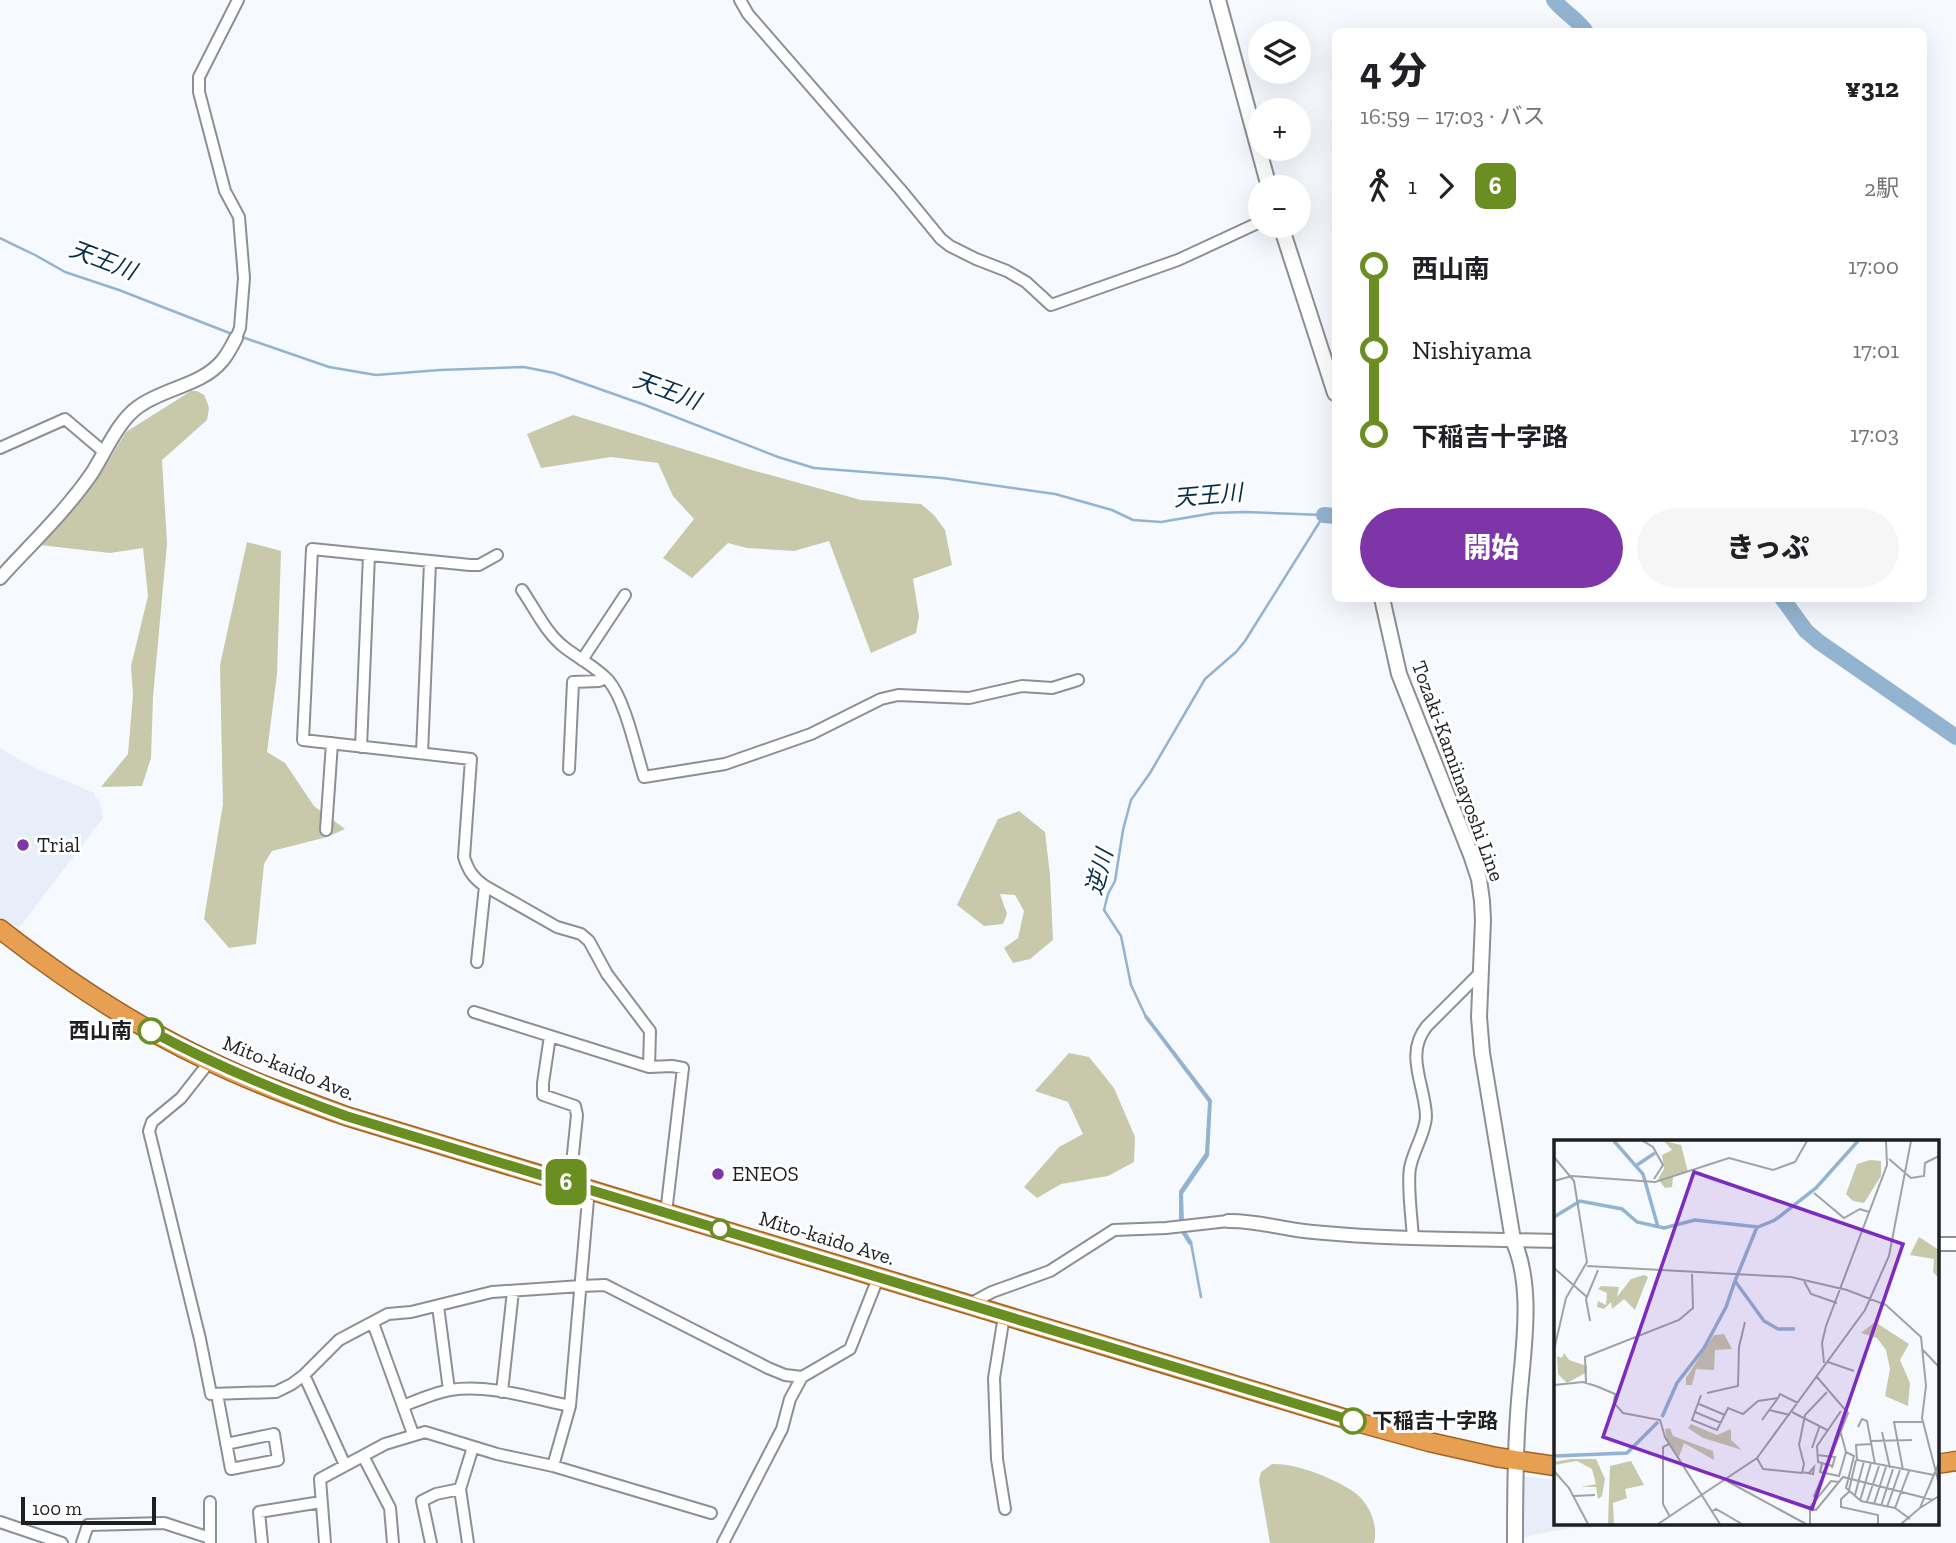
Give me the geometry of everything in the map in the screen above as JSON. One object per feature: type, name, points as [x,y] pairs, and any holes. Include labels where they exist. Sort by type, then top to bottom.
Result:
[{"type":"highway","name":"Mito-kaido Ave.","points":[[0,929],[39,960],[116,1011],[210,1061],[346,1116],[1363,1424],[1429,1442],[1554,1466]]},
{"type":"highway","points":[[1938,1464],[1956,1461]]},
{"type":"main road","points":[[1218,0],[1266,175]]},
{"type":"main road","points":[[1285,238],[1332,384]]},
{"type":"main road","name":"Tozaki-Kamiinayoshi Line","points":[[1383,602],[1399,674],[1479,879],[1483,920],[1479,1017],[1482,1053],[1513,1240],[1524,1273],[1525,1329],[1515,1460],[1515,1543]]},
{"type":"street","points":[[0,579],[74,496],[136,408],[212,370],[221,362],[238,333],[244,278],[239,216],[225,191],[199,92],[199,77],[238,0]]},
{"type":"street","points":[[740,0],[748,14],[941,239],[950,246],[1026,282],[1051,305],[1178,260],[1248,228]]},
{"type":"street","points":[[0,448],[65,419],[104,452]]},
{"type":"street","points":[[497,555],[479,565],[312,549],[303,740],[471,759],[464,857],[468,871],[485,886],[557,927],[581,934],[590,941],[607,974],[650,1031],[649,1068]]},
{"type":"street","points":[[361,747],[369,555]]},
{"type":"street","points":[[422,753],[430,562]]},
{"type":"street","points":[[522,590],[550,633],[562,646],[606,678],[615,691],[623,708],[644,777],[725,764],[811,734],[881,699],[898,695],[969,698],[1022,686],[1052,688],[1078,680]]},
{"type":"street","points":[[582,660],[625,596]]},
{"type":"street","points":[[569,769],[573,682],[599,681],[606,678]]},
{"type":"street","points":[[326,830],[332,743]]},
{"type":"street","points":[[477,962],[485,886]]},
{"type":"street","points":[[1413,1239],[1409,1170],[1426,1115],[1417,1072],[1416,1049],[1427,1026],[1480,973]]},
{"type":"street","points":[[474,1012],[649,1068],[683,1068],[666,1213]]},
{"type":"street","points":[[550,1036],[543,1095],[575,1106],[577,1115],[570,1183]]},
{"type":"street","points":[[210,1061],[181,1098],[152,1122],[149,1131],[211,1394],[276,1392],[304,1375],[339,1340],[388,1314],[411,1312],[474,1296],[605,1285],[768,1368],[785,1375],[803,1377]]},
{"type":"street","points":[[553,1466],[570,1406],[589,1188]]},
{"type":"street","points":[[968,1305],[992,1292],[1051,1271],[1114,1230],[1247,1222],[1313,1233],[1413,1239],[1554,1241]]},
{"type":"street","points":[[1938,1244],[1956,1244]]},
{"type":"street","points":[[723,1543],[782,1429],[790,1399],[803,1377],[850,1349],[878,1278]]},
{"type":"street","points":[[502,1392],[513,1291]]},
{"type":"street","points":[[438,1306],[449,1390]]},
{"type":"street","points":[[1004,1316],[994,1378],[997,1458],[1005,1509]]},
{"type":"street","points":[[373,1323],[413,1434]]},
{"type":"street","points":[[304,1375],[345,1465]]},
{"type":"street","points":[[403,1406],[433,1394],[468,1389],[502,1392],[570,1406]]},
{"type":"street","points":[[217,1394],[226,1444],[231,1469],[278,1460],[274,1434],[226,1444]]},
{"type":"street","points":[[325,1543],[320,1479],[385,1444],[425,1432],[472,1447],[553,1466],[711,1513]]},
{"type":"street","points":[[468,1543],[460,1489],[472,1447]]},
{"type":"street","points":[[363,1456],[390,1508],[393,1543]]},
{"type":"street","points":[[431,1543],[422,1500],[460,1489]]},
{"type":"street","points":[[82,1543],[88,1525],[164,1523],[209,1541],[210,1502]]},
{"type":"street","points":[[261,1543],[259,1512],[321,1502]]},
{"type":"street","points":[[0,1522],[62,1543]]},
{"type":"shaded area","points":[[0,748],[31,766],[94,793],[103,812],[103,818],[19,928],[0,917]]},
{"type":"shaded area","points":[[1522,1476],[1554,1480],[1554,1526],[1592,1526],[1592,1528],[1572,1528],[1519,1539]]},
{"type":"green space","points":[[191,391],[204,395],[209,408],[207,420],[162,460],[167,543],[153,697],[151,758],[142,786],[101,787],[128,754],[133,695],[131,666],[148,596],[143,548],[110,553],[40,545],[98,478],[126,432]]},
{"type":"green space","points":[[573,415],[748,469],[861,500],[921,504],[945,530],[952,565],[913,579],[919,616],[916,633],[871,653],[829,541],[794,551],[747,548],[728,543],[692,578],[663,558],[694,519],[673,496],[658,463],[611,457],[541,468],[527,434]]},
{"type":"green space","points":[[247,542],[281,551],[277,674],[267,752],[285,763],[314,806],[345,829],[327,837],[272,851],[264,864],[256,944],[229,948],[204,919],[223,804],[220,665]]},
{"type":"green space","points":[[1019,811],[1045,832],[1053,940],[1030,959],[1013,963],[1004,948],[1018,938],[1024,911],[1015,895],[1000,894],[1007,914],[1003,924],[984,926],[957,905],[998,819]]},
{"type":"green space","points":[[1069,1053],[1089,1057],[1114,1088],[1135,1137],[1134,1162],[1108,1176],[1061,1184],[1037,1198],[1024,1187],[1059,1147],[1083,1134],[1068,1102],[1035,1091]]},
{"type":"green space","points":[[1272,1464],[1313,1472],[1357,1494],[1371,1513],[1375,1528],[1374,1543],[1270,1543],[1259,1480],[1261,1472]]},
{"type":"water","points":[[1147,1015],[1212,1100],[1209,1156],[1183,1194],[1184,1222],[1193,1243],[1189,1245],[1179,1222],[1179,1191],[1205,1153],[1208,1102],[1144,1017]]},
{"type":"waterway","points":[[1554,0],[1582,28]]},
{"type":"waterway","name":"天王川","points":[[0,238],[65,272],[232,334]]},
{"type":"waterway","name":"天王川","points":[[239,336],[329,367],[376,375],[524,367],[554,373],[814,468],[942,478],[1055,494],[1112,510],[1133,520],[1161,522],[1214,513],[1245,512],[1324,515],[1245,641],[1205,679],[1150,773],[1131,800],[1115,881],[1104,910],[1121,936],[1131,985],[1146,1017]]},
{"type":"waterway","name":"天王川","points":[[1324,515],[1332,516]]},
{"type":"waterway","points":[[1785,602],[1806,631],[1819,642],[1956,737]]},
{"type":"waterway","name":"逆川","points":[[1191,1243],[1201,1297]]},
{"type":"bus line","name":"6","points":[[151,1031],[210,1061],[346,1116],[1353,1421]]},
{"type":"place","name":"Trial","points":[[23,845]]},
{"type":"place","name":"西山南","points":[[151,1031]]},
{"type":"place","name":"ENEOS","points":[[718,1174]]},
{"type":"place","name":"下稲吉十字路","points":[[1353,1421]]}]
